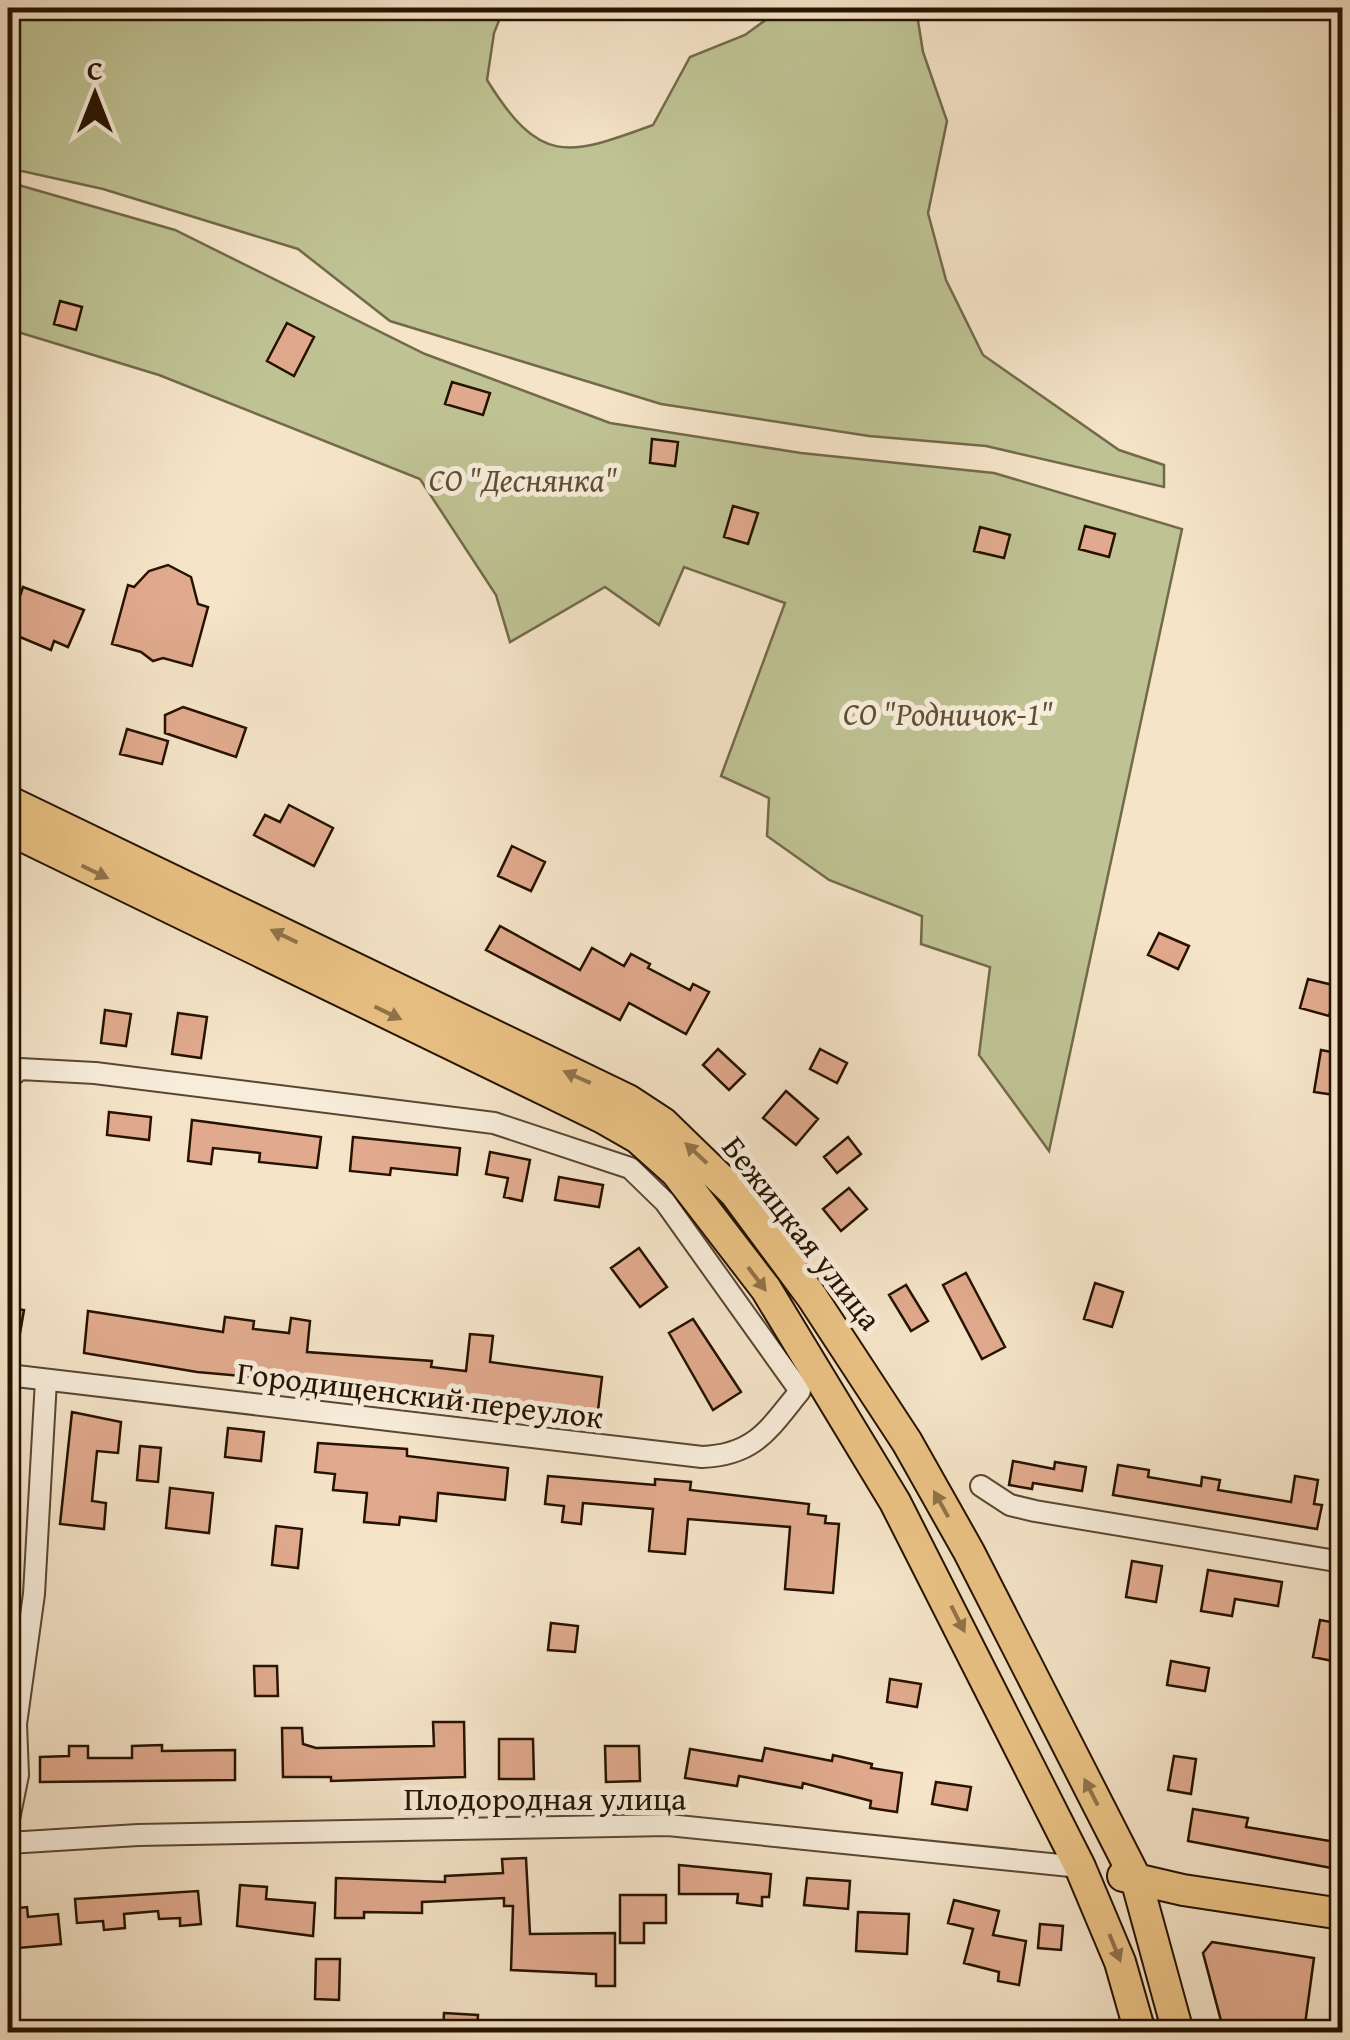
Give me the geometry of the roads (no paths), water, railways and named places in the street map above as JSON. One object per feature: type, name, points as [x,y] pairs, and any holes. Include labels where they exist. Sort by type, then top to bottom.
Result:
[{"type":"main road","name":"Бежицкая улица","points":[[8,801],[628,1100],[704,1158],[735,1193],[812,1297],[907,1442],[969,1552],[1136,1879],[1178,2032]]},
{"type":"main road","name":"Бежицкая улица","points":[[8,829],[603,1118],[638,1138],[676,1172],[766,1289],[895,1502],[1080,1868],[1120,1962],[1140,2032]]},
{"type":"main road","points":[[1080,1868],[1342,1914]]},
{"type":"street","name":"Городищенский переулок","points":[[8,1079],[20,1069],[95,1073],[387,1107],[494,1123],[630,1168],[666,1202],[800,1391],[767,1432],[744,1450],[702,1457],[8,1375]]},
{"type":"street","points":[[8,1824],[18,1775],[16,1724],[34,1594],[46,1380]]},
{"type":"street","points":[[980,1486],[1010,1505],[1035,1511],[1342,1562]]},
{"type":"street","name":"Плодородная улица","points":[[8,1843],[138,1835],[668,1826],[1080,1868]]},
{"type":"park label","name":"СО \"Деснянка\"","points":[[523,480]]},
{"type":"park label","name":"СО \"Родничок-1\"","points":[[948,714]]}]
